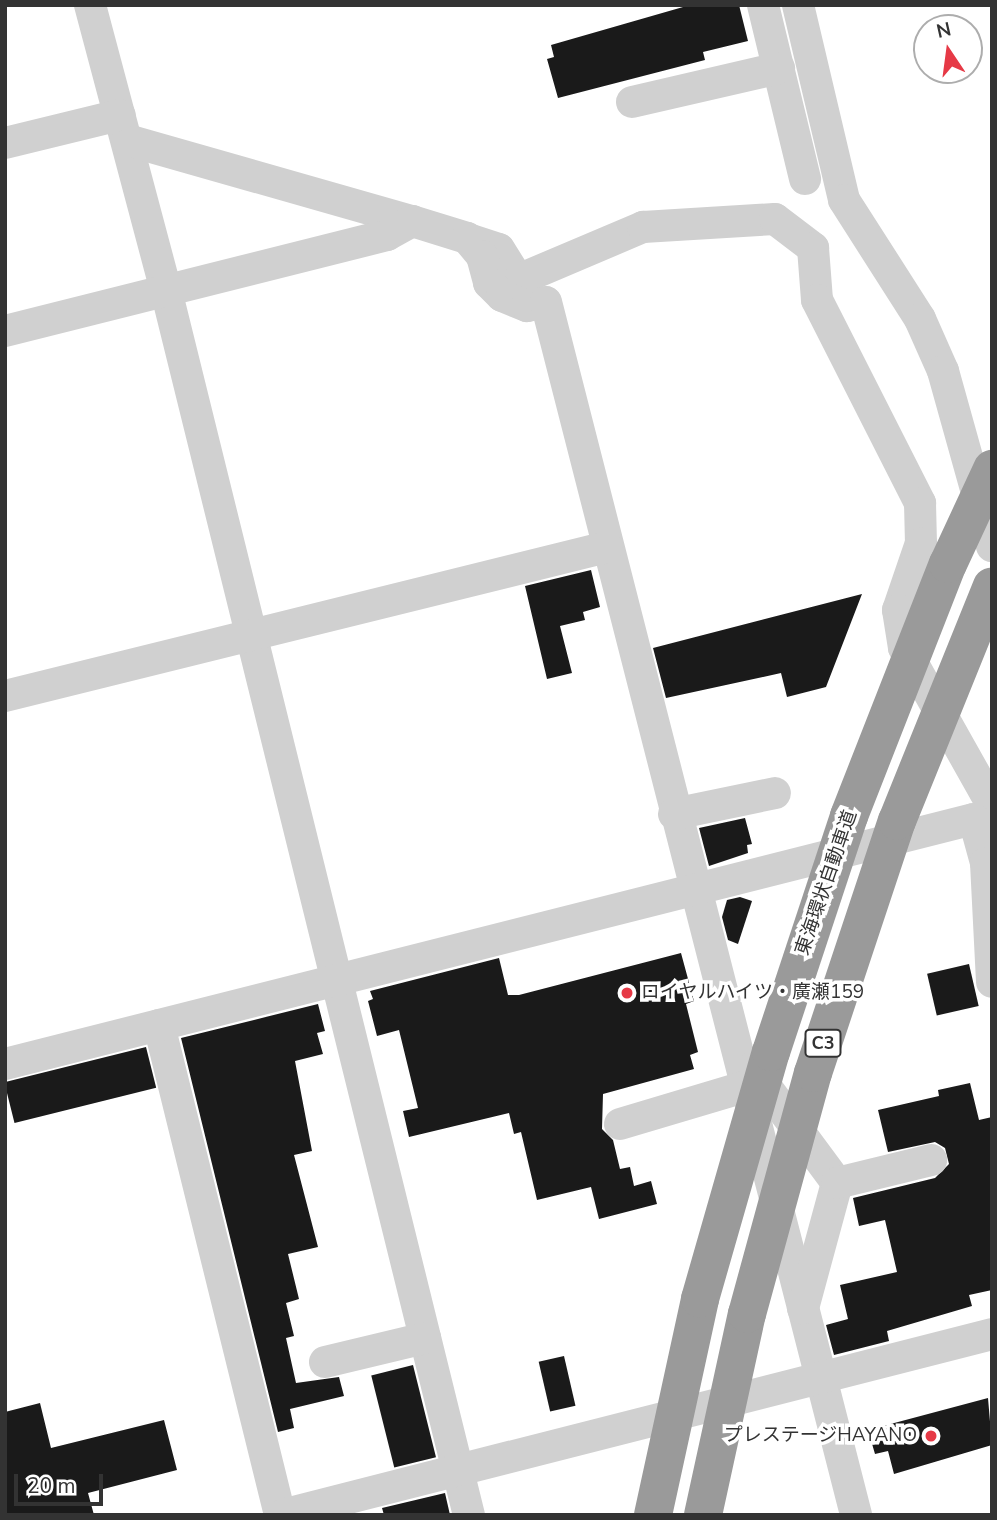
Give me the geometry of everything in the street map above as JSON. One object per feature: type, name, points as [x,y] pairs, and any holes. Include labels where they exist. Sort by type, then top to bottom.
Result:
[{"type":"highway","name":"東海環状自動車道","points":[[653,1515],[700,1299],[775,1039],[849,816],[948,564],[992,469]]},
{"type":"highway","name":"C3","points":[[703,1515],[747,1314],[813,1073],[897,821],[992,586]]},
{"type":"street","points":[[763,5],[805,179]]},
{"type":"street","points":[[798,5],[844,200],[920,319],[943,371],[992,546]]},
{"type":"street","points":[[98,7],[123,127],[166,290],[469,1515]]},
{"type":"street","points":[[632,102],[779,68]]},
{"type":"street","points":[[5,143],[123,127],[499,249],[518,280],[643,227],[775,219],[813,248],[817,300],[920,503],[921,543],[898,610],[904,648],[992,805]]},
{"type":"street","points":[[5,331],[387,235],[412,221]]},
{"type":"street","points":[[467,238],[482,256],[489,283],[502,296],[527,306],[547,302],[693,890],[823,1380],[856,1515]]},
{"type":"street","points":[[5,696],[607,547]]},
{"type":"street","points":[[674,814],[775,793]]},
{"type":"street","points":[[5,1065],[974,819],[986,863],[992,982]]},
{"type":"street","points":[[159,1025],[281,1515],[365,1505],[458,1471],[823,1380],[992,1334]]},
{"type":"street","points":[[732,1041],[837,1183]]},
{"type":"street","points":[[620,1124],[744,1087]]},
{"type":"street","points":[[837,1183],[931,1160]]},
{"type":"street","points":[[803,1308],[837,1183]]},
{"type":"street","points":[[325,1362],[425,1338]]},
{"type":"building","points":[[690,5],[739,5],[748,41],[703,52],[705,60],[558,98],[547,59],[554,57],[551,45]]},
{"type":"building","points":[[591,570],[600,607],[583,612],[585,620],[560,626],[572,673],[547,679],[525,586]]},
{"type":"building","points":[[862,594],[826,687],[787,697],[781,673],[666,698],[653,648]]},
{"type":"building","points":[[745,818],[752,844],[747,845],[748,853],[709,866],[699,828]]},
{"type":"building","points":[[740,897],[752,901],[738,944],[728,940],[722,917],[727,900]]},
{"type":"building","points":[[681,953],[694,1001],[686,1004],[698,1052],[690,1055],[694,1069],[603,1094],[602,1129],[613,1140],[620,1169],[630,1167],[634,1186],[651,1181],[657,1204],[599,1219],[591,1187],[537,1200],[521,1132],[514,1134],[509,1113],[409,1137],[403,1111],[418,1108],[399,1030],[377,1036],[368,1001],[373,999],[370,991],[499,958],[508,995],[519,995]]},
{"type":"building","points":[[969,964],[979,1006],[937,1016],[927,974]]},
{"type":"building","points":[[318,1004],[325,1031],[317,1033],[323,1054],[295,1061],[312,1151],[294,1155],[318,1247],[288,1254],[299,1299],[286,1303],[294,1336],[286,1338],[296,1383],[339,1377],[344,1396],[290,1409],[294,1428],[278,1432],[181,1038]]},
{"type":"building","points":[[146,1047],[156,1088],[14,1123],[5,1082]]},
{"type":"building","points":[[970,1083],[979,1120],[992,1117],[992,1290],[969,1295],[972,1306],[887,1331],[889,1341],[834,1355],[826,1325],[848,1319],[840,1285],[897,1272],[885,1220],[859,1226],[853,1198],[935,1178],[949,1164],[945,1148],[935,1142],[888,1152],[878,1110],[939,1096],[938,1090]]},
{"type":"building","points":[[564,1356],[575,1406],[550,1412],[539,1362]]},
{"type":"building","points":[[413,1365],[436,1457],[394,1468],[371,1375]]},
{"type":"building","name":"プレステージHAYANO","points":[[988,1398],[992,1445],[894,1474],[888,1451],[875,1454],[868,1430]]},
{"type":"building","points":[[40,1403],[51,1448],[164,1420],[177,1470],[88,1493],[94,1515],[5,1515],[5,1412]]},
{"type":"building","points":[[445,1493],[450,1515],[384,1515],[382,1508]]},
{"type":"place","name":"ロイヤルハイツ・廣瀬159","points":[[627,993]]},
{"type":"place","name":"プレステージHAYANO","points":[[931,1436]]}]
